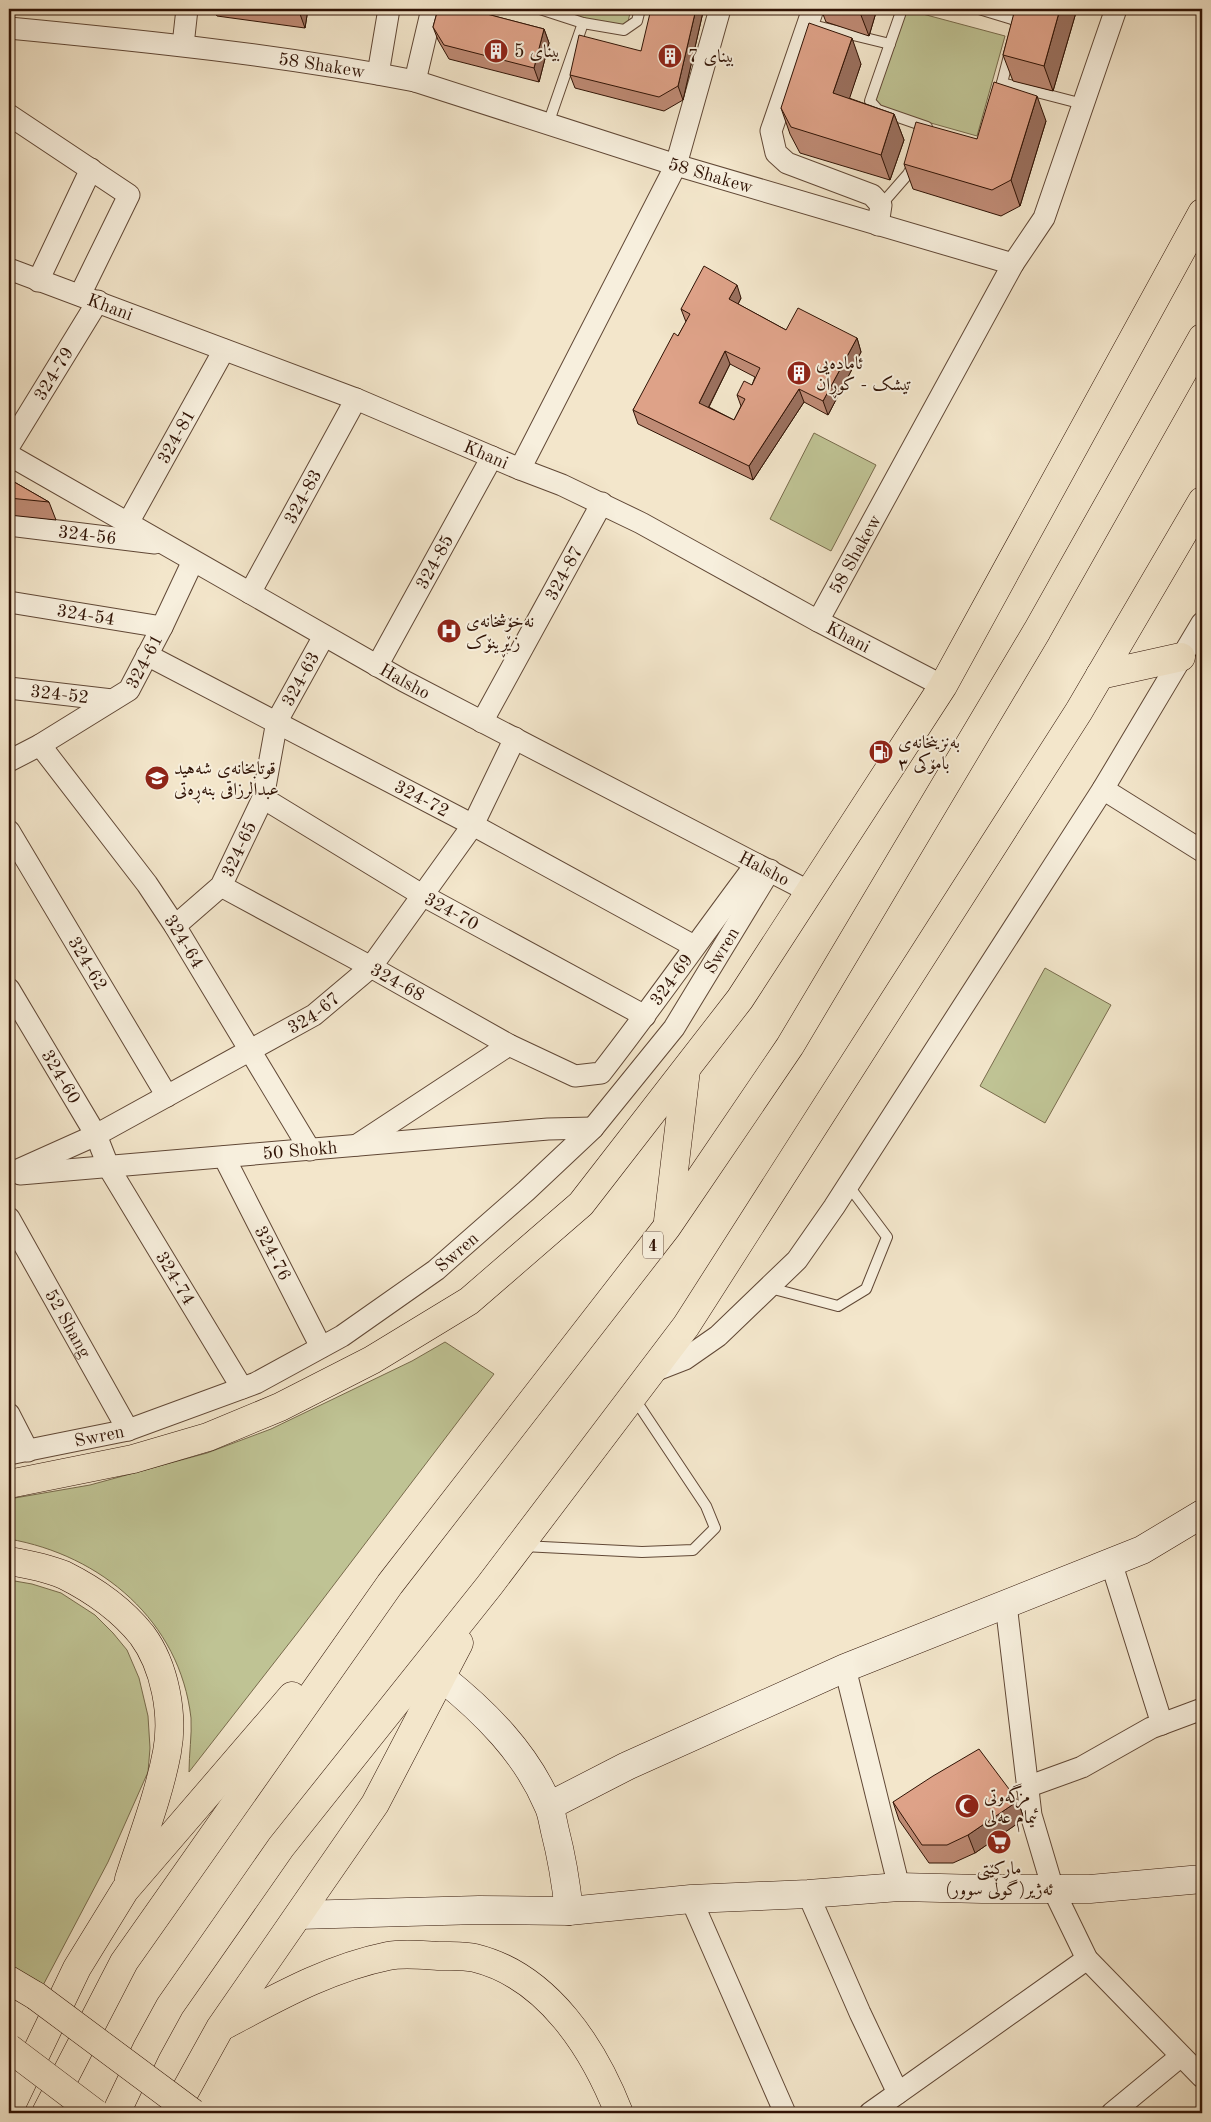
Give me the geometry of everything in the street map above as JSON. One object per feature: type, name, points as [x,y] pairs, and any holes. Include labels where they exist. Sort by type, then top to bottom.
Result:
[{"type":"highway","points":[[9,1484],[133,1459],[208,1437],[280,1408],[372,1360],[469,1301],[581,1204],[740,999],[943,686],[1202,213]]},
{"type":"highway","name":"4","points":[[46,2113],[124,1962],[390,1584],[667,1227],[790,1046],[1037,631],[1202,338]]},
{"type":"highway","points":[[116,2113],[147,2048],[170,2006],[281,1846],[488,1586],[686,1326],[1100,675],[1202,501]]},
{"type":"highway","points":[[1100,675],[1181,656]]},
{"type":"highway","points":[[667,1227],[686,1068]]},
{"type":"highway","points":[[9,1561],[63,1575],[102,1598],[142,1636],[157,1664],[168,1712],[167,1750],[125,1890]]},
{"type":"highway","points":[[9,2110],[77,1968],[125,1890],[390,1584]]},
{"type":"highway","points":[[173,2113],[220,2028],[375,1804],[488,1586]]},
{"type":"highway","points":[[220,2028],[302,1984],[390,1955],[474,1958],[503,1968],[532,1987],[557,2009],[579,2035],[602,2076],[619,2113]]},
{"type":"highway","points":[[9,1980],[36,1996],[193,2113]]},
{"type":"highway","points":[[9,2048],[95,2113]]},
{"type":"street","points":[[183,45],[187,9]]},
{"type":"street","points":[[378,74],[389,9]]},
{"type":"street","points":[[416,81],[432,9]]},
{"type":"street","points":[[520,469],[676,165],[720,9]]},
{"type":"street","points":[[1013,264],[1044,218],[1116,9]]},
{"type":"street","points":[[810,16],[771,131],[776,153],[787,163],[872,195],[879,215]]},
{"type":"street","name":"58 Shakew","points":[[9,28],[183,45],[416,81],[676,165],[879,215],[1013,264],[818,621]]},
{"type":"street","points":[[9,116],[91,169],[38,280]]},
{"type":"street","name":"324-79","points":[[9,446],[89,298],[129,195],[91,169]]},
{"type":"street","name":"Khani","points":[[9,269],[356,399],[602,503],[818,621],[943,686]]},
{"type":"street","name":"324-81","points":[[128,523],[224,350]]},
{"type":"street","name":"324-83","points":[[250,593],[356,399]]},
{"type":"street","name":"Halsho","points":[[9,455],[377,666],[810,892]]},
{"type":"street","name":"324-85","points":[[377,666],[492,458]]},
{"type":"street","name":"324-87","points":[[482,722],[602,503]]},
{"type":"street","name":"324-56","points":[[9,525],[166,545]]},
{"type":"street","name":"324-61","points":[[9,761],[40,745],[129,690],[162,627],[193,561]]},
{"type":"street","name":"324-54","points":[[9,602],[162,627]]},
{"type":"street","points":[[649,1373],[685,1359],[718,1336],[797,1260],[848,1185],[1104,788],[1202,622]]},
{"type":"street","name":"324-63","points":[[277,721],[324,636]]},
{"type":"street","name":"324-72","points":[[147,654],[473,825],[694,946]]},
{"type":"street","name":"324-52","points":[[9,688],[112,700]]},
{"type":"street","name":"324-65","points":[[175,926],[221,886],[263,798],[277,721]]},
{"type":"street","name":"324-67","points":[[9,1175],[96,1135],[314,1015],[371,967],[473,825],[514,738]]},
{"type":"street","name":"324-64","points":[[40,745],[147,884],[175,926],[310,1150]]},
{"type":"street","points":[[1104,788],[1202,851]]},
{"type":"street","name":"324-70","points":[[263,798],[422,895],[645,1016]]},
{"type":"street","name":"324-62","points":[[9,831],[168,1096]]},
{"type":"street","name":"324-69","points":[[576,1076],[601,1073],[645,1016],[694,946],[763,867]]},
{"type":"street","name":"Swren","points":[[19,1453],[128,1430],[256,1383],[342,1336],[436,1270],[526,1191],[593,1128],[674,1028],[763,867]]},
{"type":"street","name":"324-68","points":[[221,886],[371,967],[509,1045],[576,1076]]},
{"type":"street","name":"324-60","points":[[9,989],[96,1135],[109,1168]]},
{"type":"street","points":[[354,1146],[509,1045]]},
{"type":"street","name":"50 Shokh","points":[[9,1175],[109,1168],[548,1129],[593,1128]]},
{"type":"street","name":"324-76","points":[[224,1157],[321,1347]]},
{"type":"street","name":"324-74","points":[[109,1168],[242,1388]]},
{"type":"street","name":"52 Shang","points":[[9,1218],[128,1430]]},
{"type":"street","points":[[9,1414],[19,1453]]},
{"type":"street","points":[[549,1806],[627,1766],[846,1668],[1142,1550],[1202,1514]]},
{"type":"street","points":[[1111,1562],[1162,1724]]},
{"type":"street","points":[[1006,1604],[1031,1815],[1053,1889],[1087,1959],[1202,2077]]},
{"type":"street","points":[[846,1668],[899,1887]]},
{"type":"street","points":[[441,1677],[468,1698],[492,1722],[514,1748],[533,1776],[549,1806],[564,1864],[569,1911]]},
{"type":"street","points":[[1028,1786],[1082,1767],[1151,1728],[1202,1709]]},
{"type":"street","points":[[299,1915],[479,1910],[569,1911],[691,1899],[808,1894],[899,1887],[1090,1889],[1202,1879]]},
{"type":"street","points":[[808,1894],[860,2014],[898,2093]]},
{"type":"street","points":[[691,1899],[785,2113]]},
{"type":"street","points":[[870,2113],[1087,1959]]},
{"type":"street","points":[[1112,2113],[1181,2056]]},
{"type":"lane","points":[[540,9],[583,23],[624,30],[637,21],[640,9]]},
{"type":"lane","points":[[902,9],[870,101],[878,110],[932,131]]},
{"type":"lane","points":[[979,9],[1012,18],[1018,24],[995,108]]},
{"type":"lane","points":[[810,16],[890,44]]},
{"type":"lane","points":[[548,124],[583,23]]},
{"type":"lane","points":[[1002,83],[1083,104]]},
{"type":"lane","points":[[879,215],[908,174],[919,151]]},
{"type":"lane","points":[[770,1288],[838,1306],[866,1289],[887,1237],[848,1185]]},
{"type":"lane","points":[[519,1545],[642,1552],[693,1550],[715,1528],[706,1506],[632,1395]]},
{"type":"green space","points":[[526,9],[631,9],[625,34]]},
{"type":"green space","points":[[904,9],[1005,36],[977,136],[874,107]]},
{"type":"green space","points":[[814,433],[876,465],[831,551],[770,519]]},
{"type":"green space","points":[[1045,968],[1111,1005],[1045,1123],[980,1086]]},
{"type":"green space","points":[[445,1342],[494,1374],[189,1772],[191,1718],[184,1683],[171,1651],[153,1623],[130,1598],[104,1577],[75,1560],[43,1547],[9,1539],[9,1499],[90,1485],[207,1453],[271,1429],[412,1361]]},
{"type":"green space","points":[[9,1580],[32,1584],[61,1593],[95,1615],[127,1650],[139,1678],[148,1716],[150,1748],[148,1772],[108,1862],[40,1991],[9,1969]]},
{"type":"building","points":[[259,9],[301,9],[300,14]]},
{"type":"building","name":"بيناى 5","points":[[438,9],[484,9],[483,13],[544,29],[534,68],[444,45],[433,27]]},
{"type":"building","name":"بيناى 7","points":[[651,9],[696,9],[678,86],[659,97],[570,75],[579,35],[641,51]]},
{"type":"building","points":[[1015,9],[1060,9],[1044,66],[1003,55]]},
{"type":"building","points":[[809,23],[852,38],[833,93],[894,114],[881,155],[791,127],[781,108]]},
{"type":"building","points":[[994,82],[1037,96],[1011,180],[992,190],[904,164],[916,122],[977,139]]},
{"type":"building","name":"ئامادەیی تیشک - کوڕان","points":[[704,266],[737,285],[729,299],[786,330],[798,308],[857,338],[823,401],[799,389],[749,466],[633,410],[674,333],[678,336],[690,314],[681,309]],"holes":[[[725,351],[760,368],[752,385],[744,381],[737,395],[745,399],[734,420],[699,403]]]},
{"type":"building","points":[[9,479],[49,502],[9,498]]},
{"type":"building","name":"مزگەوتی ئیمام عەلی","points":[[979,1749],[1018,1801],[968,1835],[947,1845],[922,1845],[893,1802]]},
{"type":"place","name":"بيناى 5","points":[[496,51]]},
{"type":"place","name":"بيناى 7","points":[[670,56]]},
{"type":"place","name":"ئامادەیی تیشک - کوڕان","points":[[799,373]]},
{"type":"place","name":"نەخۆشخانەی زێڕینۆک","points":[[449,631]]},
{"type":"place","name":"بەنزینخانەی بامۆکی ٣","points":[[881,752]]},
{"type":"place","name":"قوتابخانەی شەهید عبدالرزاقی بنەڕەتی","points":[[157,778]]},
{"type":"place","name":"مزگەوتی ئیمام عەلی","points":[[967,1806]]},
{"type":"place","name":"مارکێتی ئەژیر(گوڵی سوور)","points":[[999,1842]]}]
